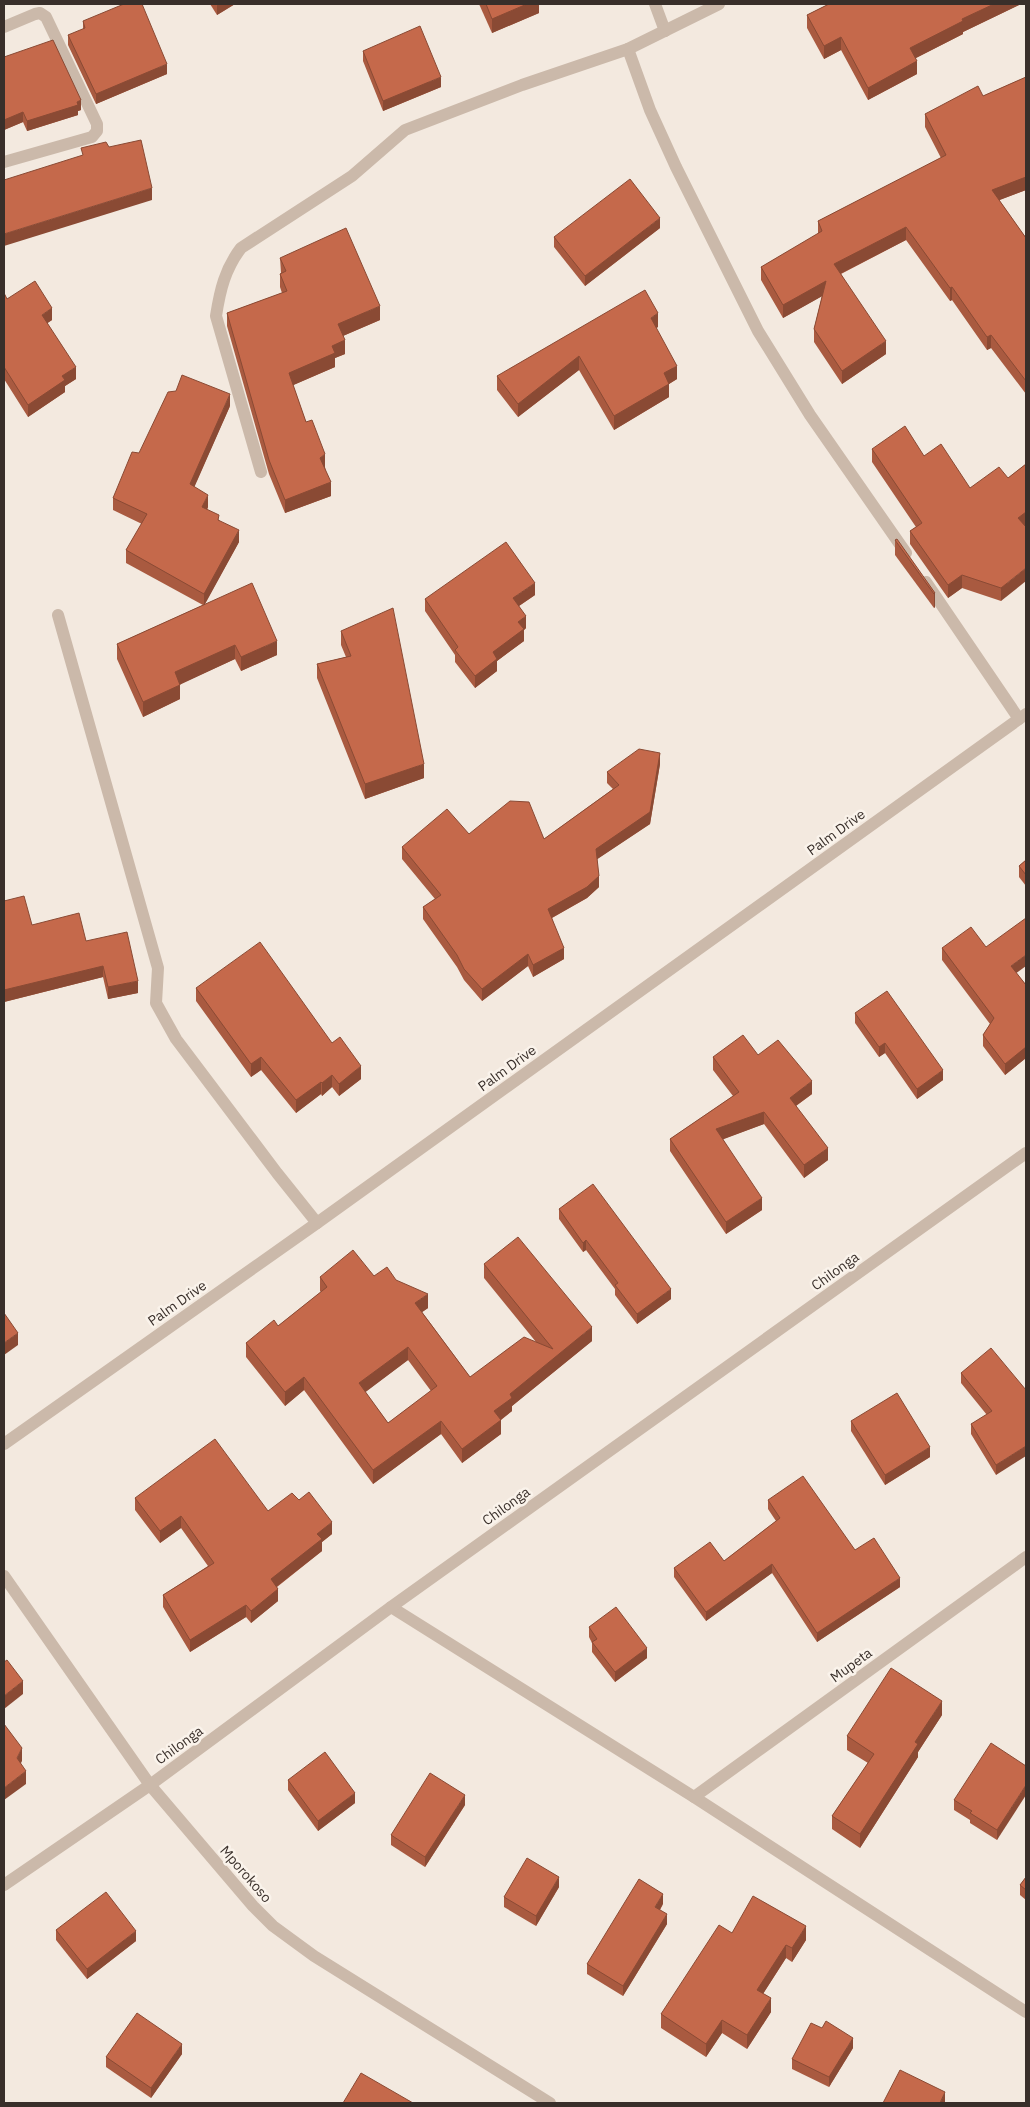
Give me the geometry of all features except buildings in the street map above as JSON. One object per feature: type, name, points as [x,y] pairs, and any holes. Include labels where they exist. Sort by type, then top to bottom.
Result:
[{"type":"street","points":[[654,4],[666,31]]},
{"type":"street","points":[[260,472],[216,316],[220,289],[231,262],[241,248],[352,176],[405,130],[628,49],[719,4]]},
{"type":"street","points":[[4,27],[35,14],[40,13],[46,17],[97,124],[97,131],[92,137],[4,162]]},
{"type":"street","points":[[628,49],[650,110],[672,158],[758,331],[810,415],[1023,717]]},
{"type":"street","points":[[58,615],[158,968],[156,1003],[176,1039],[317,1223]]},
{"type":"street","name":"Palm Drive","points":[[4,1444],[317,1223],[1023,717]]},
{"type":"street","name":"Chilonga","points":[[4,1885],[150,1785],[391,1607],[1026,1153]]},
{"type":"street","name":"Mupeta","points":[[694,1797],[1026,1557]]},
{"type":"street","name":"Mporokoso","points":[[4,1576],[150,1785],[253,1906],[281,1932],[314,1956],[550,2103]]},
{"type":"street","points":[[391,1607],[694,1797],[1026,2012]]}]
